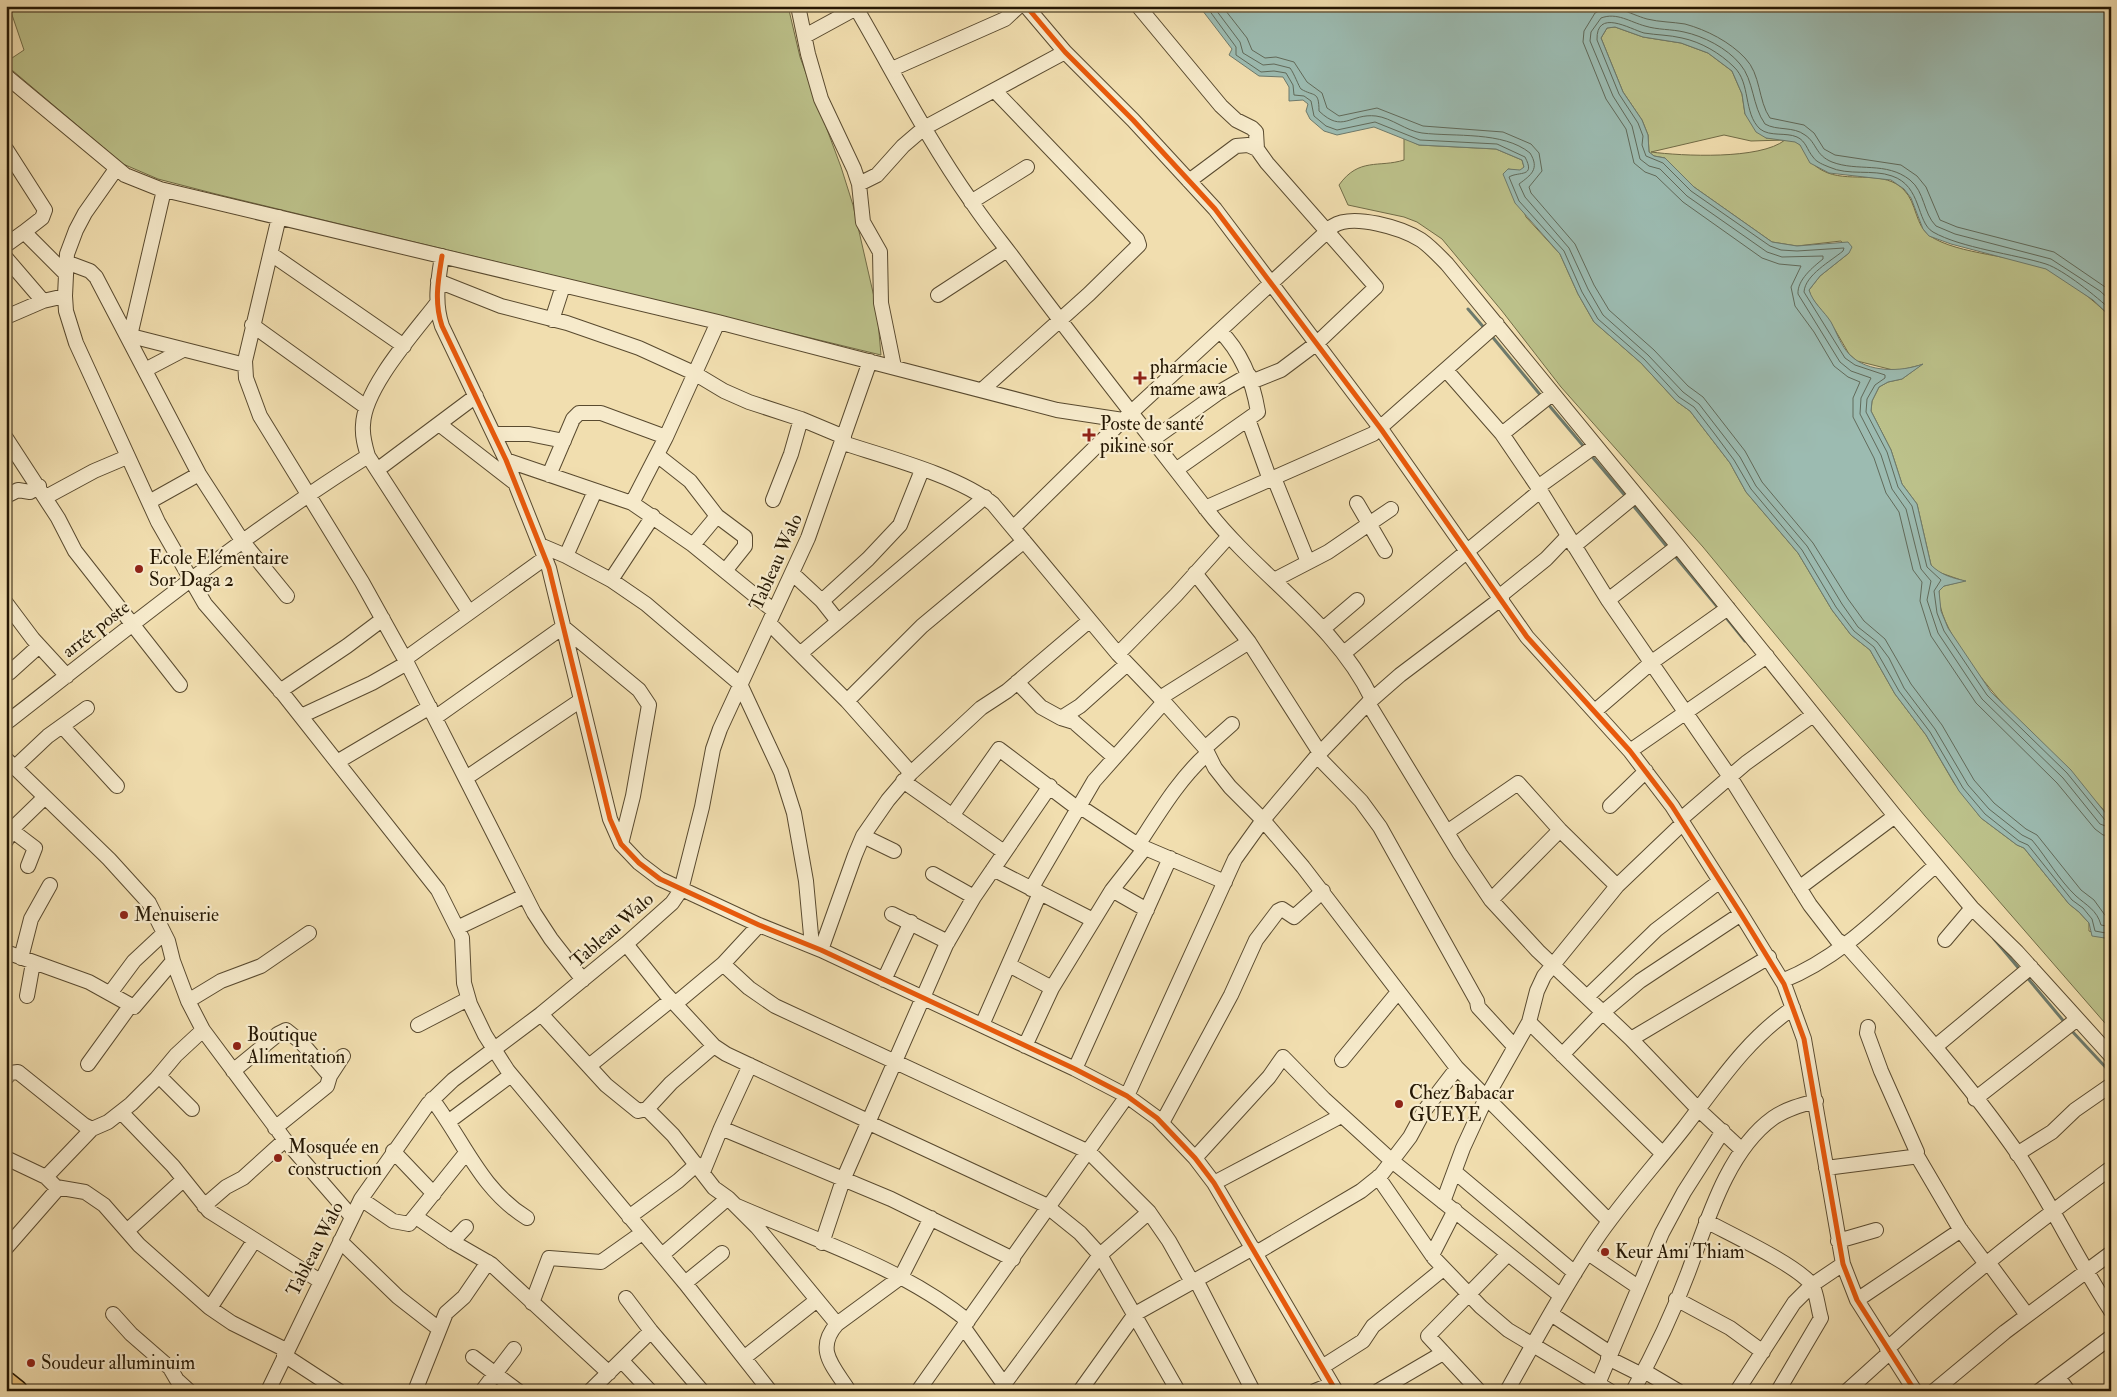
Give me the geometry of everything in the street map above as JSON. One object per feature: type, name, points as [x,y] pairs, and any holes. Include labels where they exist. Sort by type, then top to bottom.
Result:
[{"type":"highway","points":[[6,1383],[16,1391]]},
{"type":"street","points":[[798,6],[821,99],[859,184],[864,222],[880,252],[881,303],[894,366]]},
{"type":"street","points":[[892,69],[1005,19],[1019,6]]},
{"type":"street","points":[[1026,6],[1065,52],[1133,120],[1215,209],[1381,429],[1544,657],[1595,711],[1646,771],[1682,821],[1742,914],[1782,981],[1804,1040],[1843,1264],[1857,1300],[1914,1391]]},
{"type":"street","points":[[1138,6],[1220,106],[1236,120],[1256,132],[1257,149]]},
{"type":"street","points":[[805,36],[857,7],[924,128],[971,202],[1060,320],[1127,417],[1152,440],[1177,469],[1229,536],[1324,629],[1344,653],[1362,679],[1370,701],[1474,878],[1491,900],[1553,965],[1631,1039],[1698,1109],[1742,1150]]},
{"type":"street","points":[[859,184],[877,175],[903,146],[924,128],[1065,52]]},
{"type":"street","points":[[6,76],[116,169],[138,181],[164,190],[718,322],[894,366],[1057,410],[1127,417]]},
{"type":"street","points":[[982,390],[1136,249],[1139,242],[995,90]]},
{"type":"street","points":[[1152,440],[1218,393],[1250,378],[1276,374],[1317,342],[1376,287],[1326,232],[1257,149],[1248,145],[1236,146],[1189,181]]},
{"type":"street","points":[[6,149],[45,210],[42,218],[6,245]]},
{"type":"street","points":[[971,202],[1027,167]]},
{"type":"street","points":[[116,169],[76,230],[70,243],[66,268],[66,311],[76,343],[127,457],[190,580],[221,624],[301,716],[432,881],[457,928],[463,946],[464,983],[468,999],[493,1048],[511,1075],[685,1282],[746,1357],[770,1391]]},
{"type":"street","points":[[128,336],[164,190]]},
{"type":"street","points":[[279,217],[244,365],[251,398],[307,495],[383,619],[433,712],[524,896],[551,939],[583,980]]},
{"type":"street","points":[[1013,528],[1127,417],[1338,223],[1348,221],[1384,226],[1414,236],[1447,264],[1497,324],[1895,816],[1972,908],[2031,967],[2076,1020],[2111,1056]]},
{"type":"street","points":[[24,232],[66,268],[93,273],[128,336],[199,474],[243,542],[287,596]]},
{"type":"street","points":[[938,295],[1007,250]]},
{"type":"street","points":[[271,254],[404,346]]},
{"type":"street","points":[[442,256],[437,303],[442,326],[506,460],[542,551],[563,627],[610,819],[622,844],[649,872],[681,890],[759,925],[817,948],[1075,1069],[1127,1096],[1162,1123],[1195,1158],[1214,1183],[1334,1388],[1315,1391]]},
{"type":"street","points":[[6,258],[42,301]]},
{"type":"street","points":[[438,281],[501,306],[524,310],[639,348],[694,373],[724,391],[749,402],[801,419],[844,440],[985,497],[1122,659],[1162,700],[1206,751],[1215,768],[1230,788],[1263,820],[1323,891],[1457,1068],[1609,1221]]},
{"type":"street","points":[[552,320],[563,286]]},
{"type":"street","points":[[6,317],[42,301],[65,296]]},
{"type":"street","points":[[437,303],[374,389],[366,407],[363,425],[368,456],[469,612]]},
{"type":"street","points":[[632,503],[657,456],[718,322]]},
{"type":"street","points":[[1206,508],[1381,429],[1497,324]]},
{"type":"street","points":[[252,325],[366,407]]},
{"type":"street","points":[[1177,469],[1258,412],[1250,378],[1227,339],[1220,331]]},
{"type":"street","points":[[128,336],[244,365]]},
{"type":"street","points":[[145,370],[183,350]]},
{"type":"street","name":"Tableau Walo","points":[[268,1391],[285,1352],[362,1199],[393,1151],[432,1100],[493,1048],[541,1014],[626,944],[672,903],[681,890],[702,807],[713,749],[740,684],[793,574],[808,538],[844,440],[870,361]]},
{"type":"street","points":[[1446,370],[1502,434],[1539,489],[1608,600],[1730,776],[1799,888],[1823,923],[1837,940],[1846,945],[1935,1047],[2017,1154],[2053,1210],[2086,1272],[2111,1311]]},
{"type":"street","points":[[1502,434],[1552,394]]},
{"type":"street","points":[[377,470],[476,396]]},
{"type":"street","points":[[549,475],[573,419],[579,413],[601,413],[666,437]]},
{"type":"street","points":[[773,500],[791,454],[801,419]]},
{"type":"street","points":[[1248,419],[1308,562]]},
{"type":"street","points":[[439,424],[515,484]]},
{"type":"street","points":[[494,434],[529,434],[564,441]]},
{"type":"street","points":[[6,438],[42,491],[75,552],[180,685]]},
{"type":"street","points":[[1344,653],[1468,552],[1539,489],[1595,446]]},
{"type":"street","name":"arrét poste","points":[[6,723],[190,580],[307,495],[368,456]]},
{"type":"street","points":[[657,456],[690,481],[717,516],[745,537],[746,542],[725,572]]},
{"type":"street","points":[[6,496],[18,490],[42,491],[127,457]]},
{"type":"street","points":[[506,460],[632,503],[694,546],[725,572],[772,617],[801,653],[847,702],[907,777],[952,816],[1004,852]]},
{"type":"street","points":[[822,601],[900,525],[922,470]]},
{"type":"street","points":[[149,502],[199,474]]},
{"type":"street","points":[[566,556],[595,491]]},
{"type":"street","points":[[918,1391],[1127,1096],[1235,860],[1263,820],[1318,754],[1370,701],[1400,674],[1501,597],[1546,559],[1636,495]]},
{"type":"street","points":[[801,653],[837,620],[985,497]]},
{"type":"street","points":[[1356,503],[1385,551]]},
{"type":"street","points":[[1274,580],[1370,526],[1391,509]]},
{"type":"street","points":[[611,580],[653,516]]},
{"type":"street","points":[[694,546],[717,516]]},
{"type":"street","points":[[1061,718],[1080,706],[1229,536]]},
{"type":"street","points":[[847,702],[922,626],[1024,541]]},
{"type":"street","points":[[1608,600],[1678,546]]},
{"type":"street","points":[[301,716],[372,683],[406,661],[469,612],[542,551]]},
{"type":"street","points":[[542,551],[566,556],[611,580],[646,604],[740,684],[782,772],[794,813],[817,948]]},
{"type":"street","points":[[1196,573],[1249,642],[1318,754],[1369,810],[1388,840],[1412,888],[1477,1001],[1478,1007],[1514,1046]]},
{"type":"street","points":[[793,574],[822,601],[837,620]]},
{"type":"street","points":[[1324,629],[1357,600]]},
{"type":"street","points":[[6,603],[39,646],[67,676]]},
{"type":"street","points":[[1595,711],[1652,662],[1728,608]]},
{"type":"street","points":[[280,691],[347,646],[383,619]]},
{"type":"street","points":[[817,948],[863,836],[907,777],[980,708],[1017,682],[1090,621]]},
{"type":"street","points":[[337,762],[433,712],[563,627]]},
{"type":"street","points":[[563,627],[639,690],[649,705],[633,796],[622,844]]},
{"type":"street","points":[[982,1025],[1009,965],[1036,891],[1078,807],[1094,781],[1162,700],[1249,642]]},
{"type":"street","points":[[9,672],[39,646]]},
{"type":"street","points":[[1630,751],[1767,656]]},
{"type":"street","points":[[1017,682],[1041,707],[1061,718],[1074,722],[1114,756]]},
{"type":"street","points":[[466,778],[580,700]]},
{"type":"street","points":[[87,708],[10,763],[149,903],[164,933],[172,961],[188,1001],[203,1030],[275,1128],[352,1217]]},
{"type":"street","points":[[1432,1255],[1449,1206],[1455,1172],[1486,1098],[1529,1022],[1537,991],[1553,965],[1617,886],[1682,821],[1730,776],[1813,715]]},
{"type":"street","points":[[1025,1046],[1052,988],[1168,800],[1206,751],[1232,724]]},
{"type":"street","points":[[62,726],[117,786]]},
{"type":"street","points":[[952,816],[999,748],[1078,807],[1141,846],[1225,882]]},
{"type":"street","points":[[1610,806],[1646,771]]},
{"type":"street","points":[[1448,832],[1518,783],[1560,830],[1617,886]]},
{"type":"street","points":[[822,1243],[843,1180],[921,998],[948,942],[992,869],[1050,786]]},
{"type":"street","points":[[28,866],[36,848],[8,833],[45,797]]},
{"type":"street","points":[[1799,888],[1895,816]]},
{"type":"street","points":[[1491,900],[1560,830]]},
{"type":"street","points":[[863,836],[894,851]]},
{"type":"street","points":[[1075,1069],[1170,858]]},
{"type":"street","points":[[1782,981],[1816,966],[1846,945],[1936,865]]},
{"type":"street","points":[[992,869],[1093,920]]},
{"type":"street","points":[[933,874],[974,897]]},
{"type":"street","points":[[1587,997],[1656,930],[1720,881]]},
{"type":"street","points":[[27,996],[27,960],[31,919],[50,885]]},
{"type":"street","points":[[1112,890],[1147,910]]},
{"type":"street","points":[[1162,1123],[1231,995],[1256,940],[1278,911],[1282,909],[1294,917],[1323,891]]},
{"type":"street","points":[[457,928],[524,896]]},
{"type":"street","points":[[1945,940],[1972,908]]},
{"type":"street","points":[[892,914],[948,942]]},
{"type":"street","points":[[1562,1054],[1602,1013],[1663,965],[1742,914]]},
{"type":"street","points":[[884,980],[910,922]]},
{"type":"street","points":[[589,1066],[723,964],[759,925]]},
{"type":"street","points":[[111,992],[134,961],[164,933]]},
{"type":"street","points":[[188,1001],[220,980],[261,966],[309,933]]},
{"type":"street","points":[[626,944],[673,1002],[714,1046],[868,1122],[1050,1207],[1080,1233],[1100,1255],[1178,1391]]},
{"type":"street","points":[[6,952],[111,992],[130,1006],[137,1006],[172,961]]},
{"type":"street","points":[[1631,1039],[1769,957]]},
{"type":"street","points":[[723,964],[749,988],[774,1006],[1089,1152],[1149,1212],[1169,1241],[1194,1281],[1253,1391]]},
{"type":"street","points":[[1009,965],[1052,988]]},
{"type":"street","points":[[1935,1047],[2031,967]]},
{"type":"street","points":[[1342,1060],[1398,992]]},
{"type":"street","points":[[418,1025],[468,999]]},
{"type":"street","points":[[88,1064],[130,1006]]},
{"type":"street","points":[[1507,1391],[1550,1314],[1609,1221],[1747,1046],[1774,1021],[1793,1008]]},
{"type":"street","points":[[541,1014],[606,1085],[634,1109],[641,1112],[648,1109],[671,1083],[714,1046]]},
{"type":"street","points":[[1975,1099],[2076,1020]]},
{"type":"street","points":[[1529,1022],[1663,1154]]},
{"type":"street","points":[[1868,1027],[1867,1033],[1875,1056],[1917,1152],[1916,1154],[1961,1230],[2027,1315]]},
{"type":"street","points":[[51,1182],[92,1129],[122,1112],[159,1076],[176,1055],[203,1030]]},
{"type":"street","points":[[233,1071],[278,1034],[286,1030],[301,1042],[330,1076]]},
{"type":"street","points":[[275,1128],[327,1086],[330,1076],[343,1056]]},
{"type":"street","points":[[1195,1158],[1269,1077],[1283,1056],[1341,1116],[1392,1161],[1561,1296]]},
{"type":"street","points":[[629,1217],[678,1181],[700,1168],[750,1065]]},
{"type":"street","points":[[1080,1391],[1135,1314],[1194,1281],[1254,1251],[1361,1191],[1378,1177],[1410,1137],[1424,1111],[1457,1068]]},
{"type":"street","points":[[6,1078],[10,1073],[18,1072],[84,1125],[92,1129]]},
{"type":"street","points":[[448,1122],[511,1075]]},
{"type":"street","points":[[159,1076],[192,1109]]},
{"type":"street","points":[[2017,1154],[2052,1132],[2075,1110],[2111,1085]]},
{"type":"street","points":[[432,1100],[492,1190],[514,1211],[526,1218]]},
{"type":"street","points":[[1633,1391],[1688,1275],[1706,1222],[1742,1150],[1761,1128],[1774,1118],[1788,1110],[1816,1101]]},
{"type":"street","points":[[648,1109],[700,1168],[714,1188],[732,1202],[837,1324]]},
{"type":"street","points":[[122,1112],[173,1166],[204,1206],[225,1223],[320,1281]]},
{"type":"street","points":[[1214,1183],[1341,1116]]},
{"type":"street","points":[[721,1128],[891,1199],[1013,1259]]},
{"type":"street","points":[[1378,1177],[1443,1270],[1469,1296],[1508,1330],[1601,1389],[1609,1355],[1625,1324],[1638,1287],[1680,1198],[1723,1131]]},
{"type":"street","points":[[204,1206],[226,1187],[243,1178],[285,1140]]},
{"type":"street","points":[[393,1151],[434,1194]]},
{"type":"street","points":[[362,1199],[385,1216],[402,1224],[409,1224],[466,1153]]},
{"type":"street","points":[[1826,1168],[1912,1157],[1916,1154]]},
{"type":"street","points":[[6,1158],[51,1182],[86,1192],[104,1205],[128,1230],[139,1245],[210,1308],[232,1324],[285,1352],[339,1391]]},
{"type":"street","points":[[1847,1391],[1944,1297],[2053,1210],[2111,1168]]},
{"type":"street","points":[[1455,1172],[1575,1273]]},
{"type":"street","points":[[128,1230],[183,1180]]},
{"type":"street","points":[[6,1248],[55,1192],[51,1182]]},
{"type":"street","points":[[732,1202],[901,1277],[928,1292],[966,1324],[1004,1389],[1100,1255],[1149,1212]]},
{"type":"street","points":[[662,1254],[732,1202]]},
{"type":"street","points":[[416,1217],[452,1242],[488,1262],[609,1373]]},
{"type":"street","points":[[850,1391],[826,1355],[825,1346],[827,1339],[837,1324],[901,1277],[931,1218]]},
{"type":"street","points":[[1706,1222],[1762,1251],[1797,1272],[1812,1286],[1821,1318],[1778,1391]]},
{"type":"street","points":[[452,1242],[466,1227]]},
{"type":"street","points":[[1838,1241],[1876,1230]]},
{"type":"street","points":[[1857,1300],[1961,1230]]},
{"type":"street","points":[[532,1303],[545,1258],[601,1262],[642,1233]]},
{"type":"street","points":[[210,1308],[254,1241]]},
{"type":"street","points":[[340,1241],[398,1297],[439,1329]]},
{"type":"street","points":[[685,1282],[722,1253]]},
{"type":"street","points":[[1588,1253],[1638,1287]]},
{"type":"street","points":[[1934,1391],[2027,1315],[2111,1253]]},
{"type":"street","points":[[1479,1391],[1428,1336],[1508,1255]]},
{"type":"street","points":[[415,1391],[446,1313],[464,1298],[488,1262]]},
{"type":"street","points":[[1737,1391],[1794,1303],[1812,1286],[1843,1264]]},
{"type":"street","points":[[1322,1367],[1363,1341],[1374,1326],[1443,1270]]},
{"type":"street","points":[[626,1298],[700,1390]]},
{"type":"street","points":[[1676,1299],[1730,1328],[1763,1352]]},
{"type":"street","points":[[746,1357],[817,1300]]},
{"type":"street","points":[[113,1314],[130,1334],[170,1368],[177,1380],[189,1391]]},
{"type":"street","points":[[1550,1314],[1609,1355],[1678,1391]]},
{"type":"street","points":[[590,1391],[651,1331]]},
{"type":"street","points":[[2039,1391],[2111,1337]]},
{"type":"street","points":[[482,1391],[494,1373],[514,1350]]},
{"type":"street","points":[[1378,1391],[1443,1353]]},
{"type":"street","points":[[473,1357],[518,1391]]},
{"type":"street","points":[[622,1361],[650,1391]]},
{"type":"street","points":[[2058,1377],[2068,1391]]},
{"type":"green space","points":[[9,6],[788,6],[800,57],[841,167],[853,205],[877,310],[881,355],[158,179],[123,164],[6,65],[6,62],[24,50]]},
{"type":"green space","points":[[1615,27],[1643,37],[1681,43],[1708,53],[1732,71],[1742,94],[1745,114],[1766,138],[1788,139],[1796,142],[1803,148],[1816,166],[1828,173],[1847,177],[1878,178],[1896,184],[1908,195],[1921,226],[1930,236],[1956,247],[2034,264],[2047,269],[2080,290],[2111,317],[2111,820],[2102,808],[2004,705],[1978,673],[1957,642],[1943,614],[1939,591],[1944,586],[1964,581],[1938,572],[1931,565],[1917,504],[1902,484],[1891,450],[1871,411],[1872,401],[1879,387],[1888,382],[1902,379],[1921,365],[1897,371],[1857,361],[1849,354],[1831,323],[1811,297],[1809,290],[1820,276],[1849,253],[1841,241],[1797,246],[1772,242],[1694,187],[1665,158],[1654,156],[1649,152],[1648,135],[1642,120],[1623,92],[1601,38],[1607,28]],"holes":[[[1724,135],[1751,141],[1785,140],[1758,151],[1740,154],[1681,155],[1651,152]]]},
{"type":"green space","points":[[1404,138],[1419,145],[1496,149],[1522,160],[1524,167],[1520,171],[1508,169],[1526,217],[1560,254],[1578,294],[1594,322],[1641,363],[1676,401],[1690,411],[1730,463],[1746,492],[1798,553],[1832,610],[1851,635],[1870,650],[1895,694],[1926,735],[1954,783],[1981,818],[2017,845],[2024,848],[2069,904],[2089,923],[2089,931],[2111,939],[2111,1030],[1925,816],[1703,547],[1561,387],[1502,311],[1442,239],[1417,222],[1404,217],[1348,205],[1339,185],[1354,170],[1370,165],[1404,160]]},
{"type":"water","points":[[1199,6],[2111,6],[2111,317],[2093,300],[2046,269],[1951,244],[1929,236],[1923,229],[1911,198],[1904,189],[1891,180],[1829,173],[1810,163],[1800,145],[1795,142],[1766,138],[1756,132],[1745,114],[1742,94],[1732,71],[1708,53],[1681,43],[1643,37],[1615,27],[1607,28],[1601,38],[1623,92],[1642,120],[1648,135],[1649,152],[1654,156],[1665,158],[1694,187],[1772,242],[1797,246],[1848,242],[1852,247],[1849,253],[1820,276],[1809,290],[1813,299],[1831,322],[1844,348],[1857,361],[1875,368],[1885,369],[1914,367],[1923,364],[1902,379],[1888,382],[1879,387],[1872,401],[1871,411],[1891,450],[1902,484],[1917,504],[1931,565],[1947,576],[1966,581],[1944,586],[1939,591],[1941,611],[1948,628],[1991,692],[2071,770],[2111,820],[2111,939],[2092,936],[2089,923],[2069,904],[2024,848],[2017,845],[1981,818],[1959,791],[1926,735],[1895,694],[1870,650],[1851,635],[1832,610],[1798,553],[1746,492],[1730,463],[1690,411],[1676,401],[1641,363],[1594,322],[1578,294],[1560,254],[1515,203],[1503,174],[1508,169],[1520,170],[1524,167],[1522,160],[1496,149],[1419,145],[1374,127],[1337,135],[1324,131],[1310,119],[1306,111],[1308,104],[1303,100],[1289,101],[1289,87],[1283,77],[1259,76],[1229,55],[1232,49]]},
{"type":"waterway","points":[[1468,309],[1486,330]]},
{"type":"waterway","points":[[1490,334],[1542,397]]},
{"type":"waterway","points":[[1547,403],[1585,448]]},
{"type":"waterway","points":[[1589,453],[1627,498]]},
{"type":"waterway","points":[[1631,503],[1668,548]]},
{"type":"waterway","points":[[1674,555],[1720,610]]},
{"type":"waterway","points":[[1724,615],[1745,641]]},
{"type":"waterway","points":[[1994,939],[2021,971]]},
{"type":"waterway","points":[[2025,975],[2066,1024]]},
{"type":"waterway","points":[[2070,1029],[2111,1073]]},
{"type":"cycle path","points":[[1026,6],[1065,52],[1133,120],[1215,209],[1381,429],[1527,637],[1630,751],[1672,806],[1784,984],[1804,1039],[1843,1264],[1857,1300],[1915,1391]]},
{"type":"cycle path","points":[[442,256],[437,300],[442,326],[506,460],[549,568],[610,819],[621,844],[639,863],[660,879],[759,925],[821,950],[1075,1069],[1127,1096],[1157,1118],[1195,1158],[1214,1183],[1336,1391]]},
{"type":"place","name":"pharmacie mame awa","points":[[1140,378]]},
{"type":"place","name":"Poste de santé pikine sor","points":[[1089,435]]},
{"type":"place","name":"Ecole Elémentaire Sor Daga 2","points":[[139,569]]},
{"type":"place","name":"Menuiserie","points":[[124,915]]},
{"type":"place","name":"Boutique Alimentation","points":[[237,1046]]},
{"type":"place","name":"Chez Babacar GUEYE","points":[[1399,1104]]},
{"type":"place","name":"Mosquée en construction","points":[[278,1158]]},
{"type":"place","name":"Keur Ami Thiam","points":[[1605,1252]]},
{"type":"place","name":"Soudeur alluminuim","points":[[31,1363]]}]
